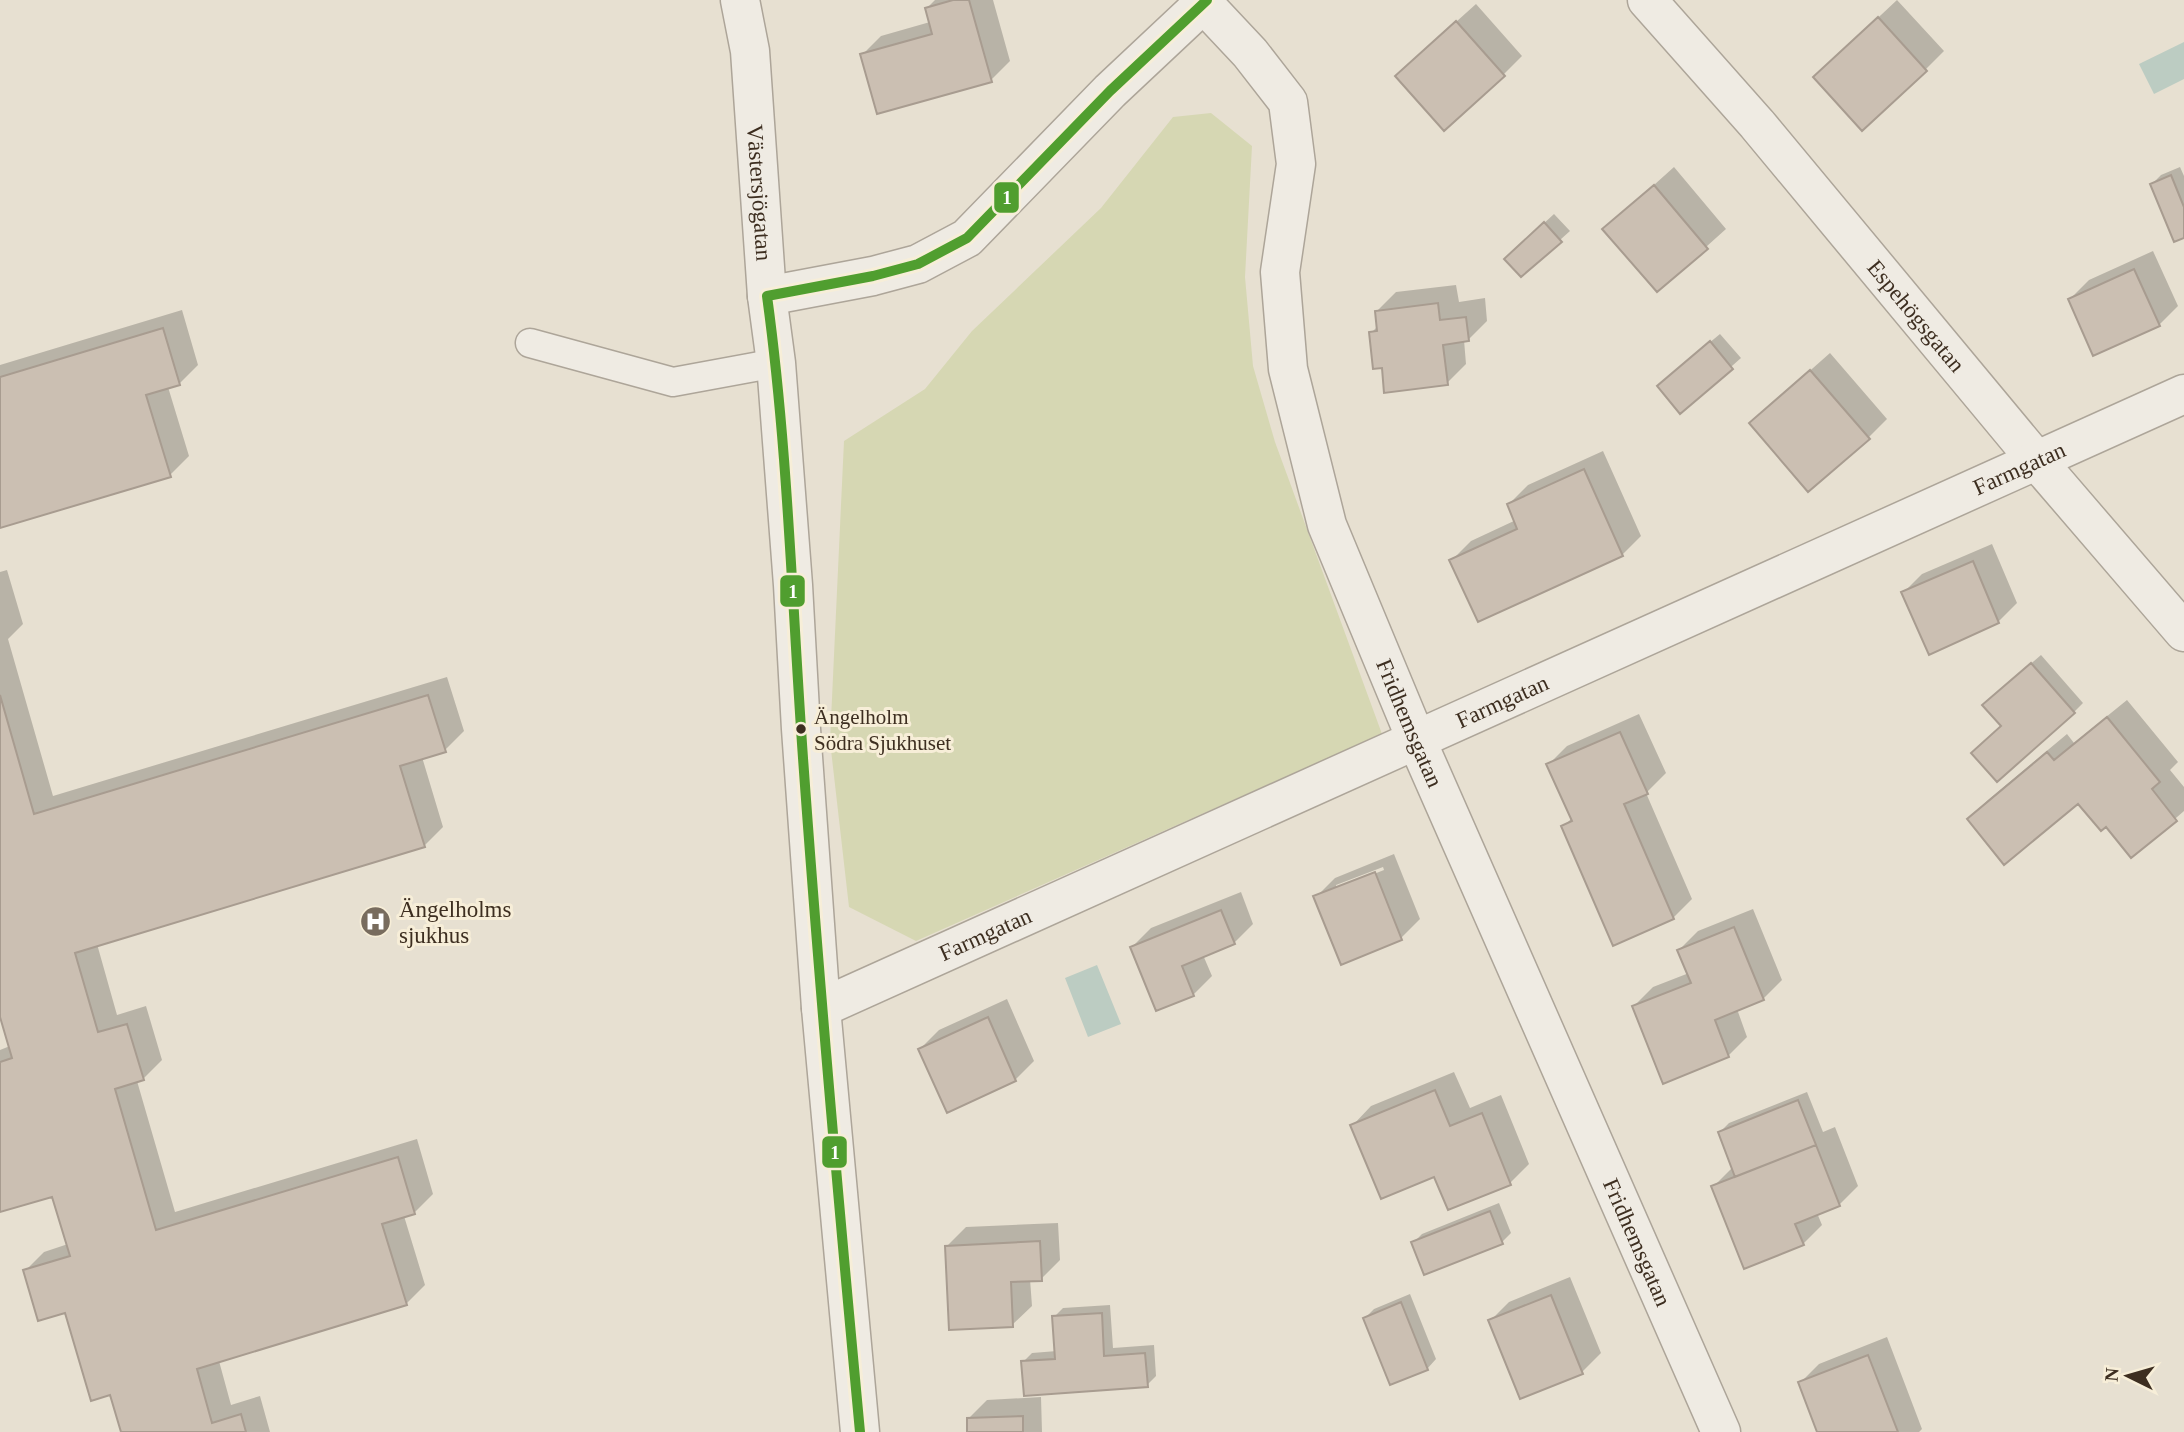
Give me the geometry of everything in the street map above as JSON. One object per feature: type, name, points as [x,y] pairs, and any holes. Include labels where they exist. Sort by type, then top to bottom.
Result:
[{"type":"street","name":"Västersjögatan","points":[[740,0],[750,51],[767,296],[776,363],[793,585],[821,1008],[860,1432]]},
{"type":"street","name":"Espehögsgatan","points":[[1647,0],[1757,124],[2037,461],[2184,632]]},
{"type":"street","points":[[767,296],[873,276],[918,264],[967,238],[1110,91],[1205,1]]},
{"type":"street","name":"Fridhemsgatan","points":[[1205,1],[1288,102],[1296,164],[1280,272],[1288,369],[1327,525],[1416,739],[1721,1432]]},
{"type":"street","name":"Farmgatan","points":[[821,1008],[2184,394]]},
{"type":"lane","points":[[530,342],[673,382],[776,363]]},
{"type":"green space","points":[[1211,113],[1252,146],[1245,277],[1253,366],[1275,442],[1382,734],[916,941],[849,907],[830,741],[844,441],[925,389],[972,331],[1101,208],[1173,117]]},
{"type":"shaded area","points":[[2184,42],[2184,79],[2154,94],[2139,64]]},
{"type":"shaded area","points":[[1097,965],[1121,1024],[1088,1037],[1065,978]]},
{"type":"building","points":[[953,0],[969,0],[992,82],[877,114],[860,54],[932,34],[925,8]]},
{"type":"building","points":[[1878,17],[1927,71],[1862,131],[1813,77]]},
{"type":"building","points":[[1456,21],[1505,76],[1444,131],[1395,76]]},
{"type":"building","points":[[2171,175],[2184,207],[2184,238],[2174,242],[2150,184]]},
{"type":"building","points":[[1654,185],[1708,249],[1657,292],[1602,229]]},
{"type":"building","points":[[1544,222],[1562,242],[1521,277],[1504,259]]},
{"type":"building","points":[[2134,269],[2160,326],[2093,356],[2068,299]]},
{"type":"building","points":[[1438,303],[1440,320],[1466,317],[1469,341],[1443,345],[1448,385],[1384,393],[1382,368],[1373,369],[1369,332],[1377,331],[1375,311]]},
{"type":"building","points":[[163,328],[180,385],[146,395],[171,477],[0,528],[0,377]]},
{"type":"building","points":[[1710,341],[1733,369],[1680,414],[1657,386]]},
{"type":"building","points":[[1810,370],[1870,439],[1808,492],[1749,423]]},
{"type":"building","points":[[1584,469],[1623,556],[1478,622],[1449,560],[1517,529],[1507,504]]},
{"type":"building","points":[[1973,561],[1999,623],[1929,655],[1901,592]]},
{"type":"building","points":[[2031,663],[2075,713],[1997,782],[1971,753],[2001,726],[1982,705]]},
{"type":"building","points":[[0,695],[34,814],[428,695],[446,752],[400,766],[425,847],[75,953],[98,1032],[127,1024],[144,1080],[115,1089],[156,1230],[398,1157],[415,1214],[382,1224],[407,1305],[197,1369],[212,1423],[241,1414],[246,1432],[121,1432],[110,1395],[91,1401],[65,1313],[38,1321],[23,1270],[70,1256],[52,1197],[0,1212],[0,1062],[12,1058],[0,1017]]},
{"type":"building","points":[[2107,717],[2160,782],[2152,789],[2177,821],[2131,858],[2106,827],[2101,831],[2078,804],[2004,865],[1967,819],[2047,752],[2054,760]]},
{"type":"building","points":[[1620,732],[1648,794],[1624,804],[1674,919],[1613,946],[1561,826],[1572,821],[1546,764]]},
{"type":"building","points":[[1375,872],[1402,940],[1341,965],[1313,896]]},
{"type":"building","points":[[1221,910],[1235,944],[1182,966],[1194,996],[1156,1011],[1130,947]]},
{"type":"building","points":[[1734,927],[1764,1000],[1715,1020],[1729,1057],[1663,1084],[1632,1006],[1691,983],[1677,950]]},
{"type":"building","points":[[988,1017],[1016,1081],[947,1113],[918,1049]]},
{"type":"building","points":[[1435,1090],[1450,1126],[1482,1113],[1511,1185],[1448,1210],[1434,1177],[1381,1199],[1350,1125]]},
{"type":"building","points":[[1798,1100],[1816,1145],[1735,1177],[1718,1132]]},
{"type":"building","points":[[1816,1145],[1840,1206],[1795,1224],[1804,1245],[1744,1269],[1711,1186]]},
{"type":"building","points":[[1490,1211],[1503,1244],[1424,1275],[1411,1242]]},
{"type":"building","points":[[1040,1241],[1042,1281],[1011,1282],[1013,1327],[949,1330],[945,1246]]},
{"type":"building","points":[[1551,1295],[1583,1374],[1520,1399],[1488,1320]]},
{"type":"building","points":[[1401,1302],[1428,1370],[1390,1385],[1363,1318]]},
{"type":"building","points":[[1102,1313],[1104,1356],[1145,1353],[1148,1387],[1024,1396],[1021,1361],[1055,1359],[1052,1316]]},
{"type":"building","points":[[1868,1355],[1898,1432],[1817,1432],[1798,1382]]},
{"type":"building","points":[[1023,1416],[1023,1432],[967,1432],[967,1418]]},
{"type":"transit line","name":"1","points":[[860,1432],[816,927],[785,469],[767,296],[873,276],[918,264],[967,238],[1110,91],[1207,0]]},
{"type":"place","name":"Ängelholm Södra Sjukhuset","points":[[801,729]]},
{"type":"place","name":"Ängelholms sjukhus","points":[[376,922]]}]
